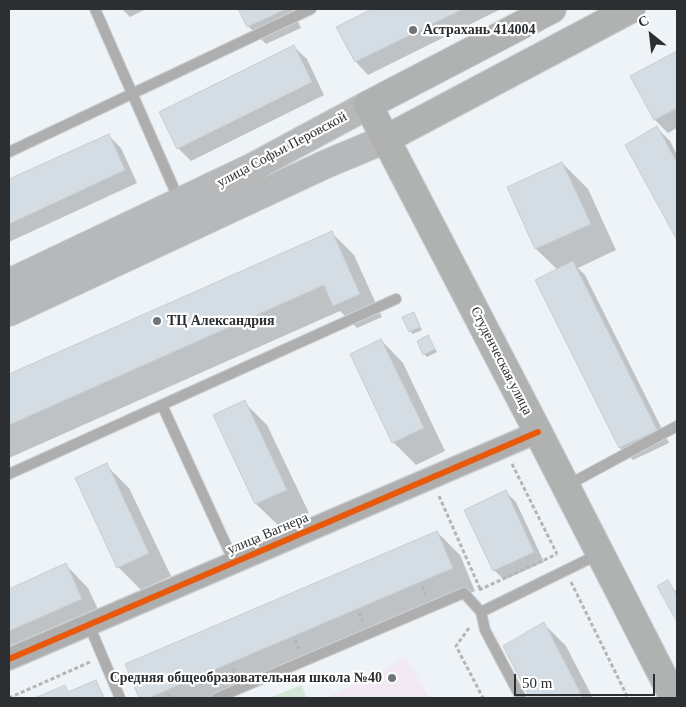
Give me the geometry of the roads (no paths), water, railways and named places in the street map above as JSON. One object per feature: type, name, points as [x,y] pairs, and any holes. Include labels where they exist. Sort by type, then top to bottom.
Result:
[{"type":"main road","name":"улица Софьи Перовской","points":[[9,283],[253,167],[368,104],[552,9]]},
{"type":"main road","points":[[9,312],[326,164],[386,139],[631,9]]},
{"type":"main road","name":"Студенческая улица","points":[[368,104],[674,698]]},
{"type":"street","name":"улица Вагнера","points":[[9,659],[538,432]]},
{"type":"lane","points":[[95,9],[180,202]]},
{"type":"lane","points":[[9,152],[312,9]]},
{"type":"lane","points":[[9,474],[396,299]]},
{"type":"lane","points":[[162,405],[234,562]]},
{"type":"lane","points":[[566,486],[677,426]]},
{"type":"lane","points":[[481,612],[600,553]]},
{"type":"lane","points":[[217,698],[464,594],[481,612],[485,630],[521,698]]},
{"type":"lane","points":[[89,625],[120,698]]},
{"type":"place","name":"Астрахань 414004","points":[[413,30]]},
{"type":"place","name":"ТЦ Александрия","points":[[157,321]]},
{"type":"place","name":"Средняя общеобразовательная школа №40","points":[[392,678]]}]
